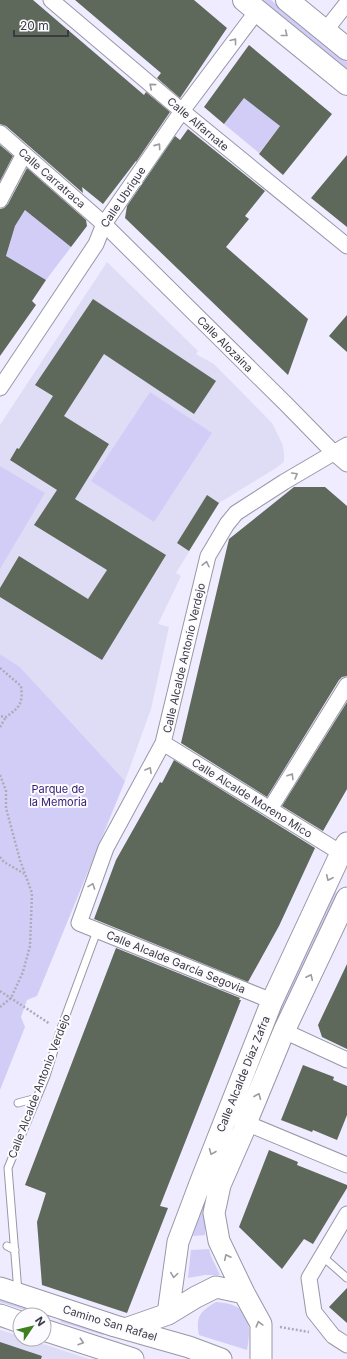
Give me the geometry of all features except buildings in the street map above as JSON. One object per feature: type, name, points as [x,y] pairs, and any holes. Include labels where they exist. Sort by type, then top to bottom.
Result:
[{"type":"main road","points":[[287,0],[347,49]]},
{"type":"main road","points":[[250,6],[347,84]]},
{"type":"main road","name":"Calle Alcalde Díaz Zafra","points":[[168,1314],[178,1242],[200,1181],[272,1001],[344,848]]},
{"type":"main road","name":"Calle Alcalde Díaz Zafra","points":[[261,1359],[261,1324],[219,1241],[214,1213],[220,1185],[284,1031],[347,898]]},
{"type":"main road","points":[[128,1328],[168,1314],[216,1287],[244,1292]]},
{"type":"main road","name":"Camino San Rafael","points":[[9,1291],[115,1326],[128,1328],[193,1353],[221,1359]]},
{"type":"main road","points":[[168,1314],[193,1353]]},
{"type":"main road","points":[[0,1315],[12,1319]]},
{"type":"main road","points":[[52,1333],[134,1359]]},
{"type":"street","name":"Calle Alfarnate","points":[[51,0],[182,111],[347,246]]},
{"type":"street","points":[[325,31],[347,3]]},
{"type":"street","name":"Calle Ubrique","points":[[0,388],[96,244],[104,224],[182,111],[250,6]]},
{"type":"street","name":"Calle Carratraca","points":[[0,133],[104,224]]},
{"type":"street","points":[[0,200],[24,154]]},
{"type":"street","name":"Calle Alozaina","points":[[104,224],[334,453],[347,464]]},
{"type":"street","name":"Calle Alcalde Antonio Verdejo","points":[[79,923],[106,848],[163,743],[208,556],[226,524],[236,513],[284,482],[347,445]]},
{"type":"street","points":[[270,809],[347,685]]},
{"type":"street","name":"Calle Alcalde Moreno Mico","points":[[163,743],[270,809],[344,848]]},
{"type":"street","name":"Calle Alcalde García Segovia","points":[[79,923],[272,1001]]},
{"type":"street","points":[[284,1031],[347,1060]]},
{"type":"street","points":[[246,1123],[347,1165]]},
{"type":"street","points":[[347,1214],[309,1278],[314,1312],[333,1336],[347,1345]]},
{"type":"lane","name":"Calle Alcalde Antonio Verdejo","points":[[9,1291],[15,1250],[8,1168],[37,1098],[97,931]]},
{"type":"lane","points":[[18,1103],[37,1098]]},
{"type":"lane","points":[[7,1246],[15,1250]]},
{"type":"lane","points":[[322,1255],[347,1278]]},
{"type":"path","points":[[0,668],[21,686],[22,698],[19,708],[6,717],[0,727]]},
{"type":"path","points":[[0,716],[6,717]]},
{"type":"path","points":[[0,775],[6,791],[6,808],[25,875],[32,893],[30,946],[23,972],[11,998],[0,1007]]},
{"type":"path","points":[[0,857],[4,862],[25,875]]},
{"type":"path","points":[[0,991],[60,1031]]},
{"type":"shaded area","points":[[107,262],[198,351],[196,354],[214,364],[272,423],[282,443],[284,453],[284,462],[219,503],[176,573],[181,576],[158,624],[169,627],[151,709],[125,781],[20,667],[0,654],[0,425]]},
{"type":"shaded area","points":[[0,1330],[12,1334],[12,1347],[52,1347],[89,1359],[0,1359]]},
{"type":"green space","points":[[262,0],[271,0],[347,62],[347,69]]},
{"type":"green space","points":[[245,96],[280,126],[259,153],[224,124]]},
{"type":"green space","points":[[26,209],[71,247],[46,280],[6,257],[15,226]]},
{"type":"green space","points":[[150,392],[212,433],[154,522],[91,481]]},
{"type":"green space","points":[[0,466],[45,493],[0,569]]},
{"type":"green space","name":"Parque de la Memoria","points":[[0,654],[20,667],[125,781],[37,996],[27,1000],[21,1017],[25,1027],[0,1090]]},
{"type":"green space","points":[[333,891],[337,893],[281,1013],[211,1189],[205,1212],[205,1235],[193,1236],[207,1187],[277,1010]]},
{"type":"green space","points":[[209,1249],[220,1275],[205,1275],[188,1278],[191,1250]]},
{"type":"green space","points":[[0,1299],[26,1307],[15,1307],[0,1302]]},
{"type":"green space","points":[[216,1302],[236,1306],[246,1316],[249,1331],[247,1350],[199,1335],[198,1323],[200,1315],[206,1308]]},
{"type":"green space","points":[[62,1319],[103,1332],[105,1334],[103,1335],[61,1322],[60,1320]]}]
